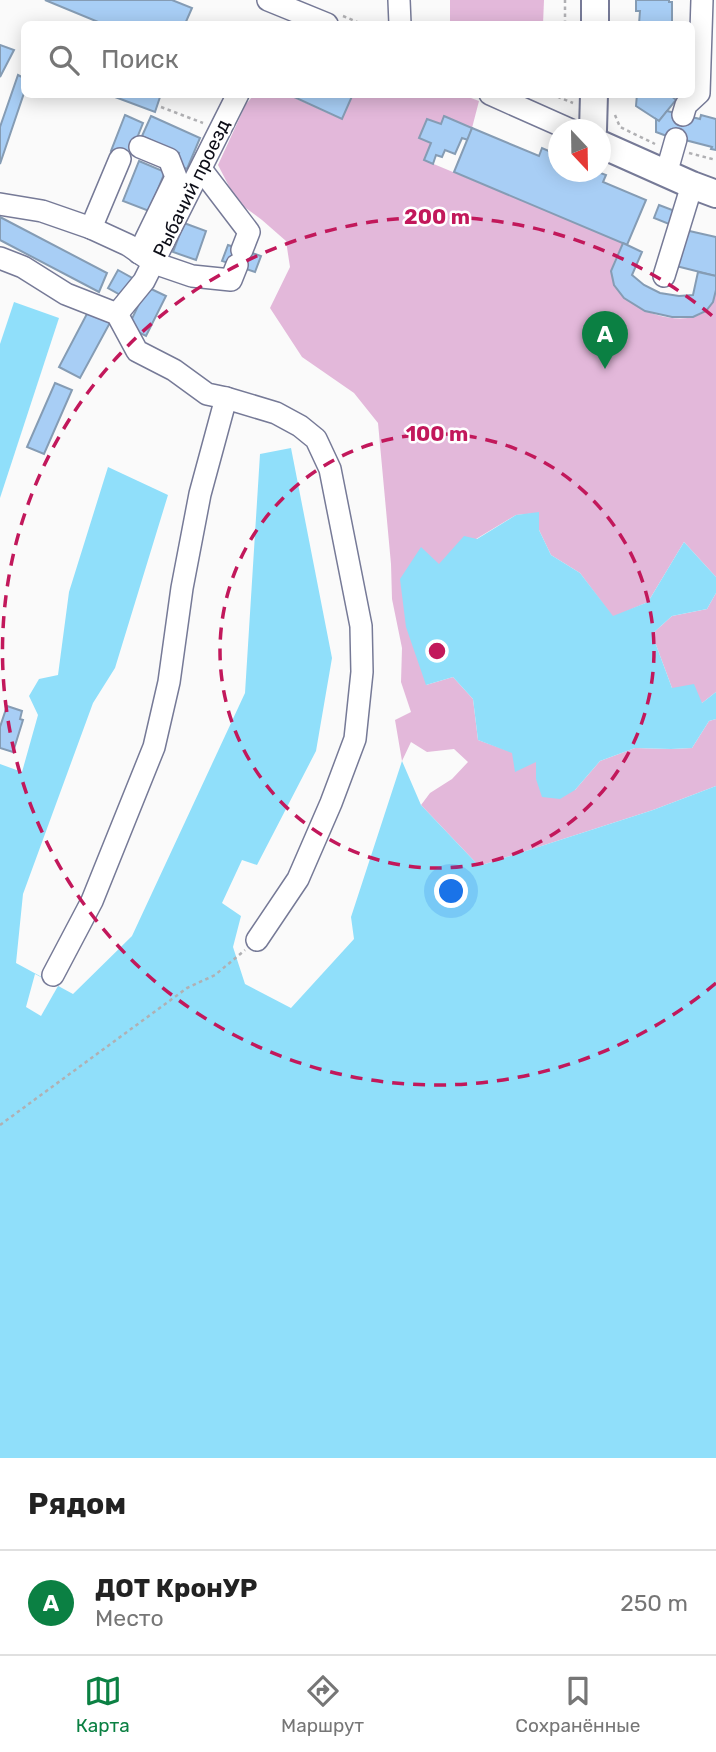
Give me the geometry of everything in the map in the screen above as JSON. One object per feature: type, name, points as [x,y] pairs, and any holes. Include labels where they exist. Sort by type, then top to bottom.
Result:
[{"type":"main road","points":[[582,0],[582,21]]},
{"type":"main road","points":[[595,21],[596,0]]},
{"type":"main road","points":[[580,119],[581,98]]},
{"type":"main road","points":[[597,119],[605,100]]},
{"type":"main road","points":[[611,136],[666,174],[704,190]]},
{"type":"street","points":[[399,0],[400,21]]},
{"type":"street","points":[[683,115],[686,105],[710,92],[702,0]]},
{"type":"street","points":[[275,7],[318,21]]},
{"type":"street","name":"Рыбачий проезд","points":[[146,266],[201,169],[235,98]]},
{"type":"street","points":[[499,98],[548,120]]},
{"type":"street","points":[[666,174],[676,139]]},
{"type":"street","points":[[117,314],[146,266],[176,177],[169,159],[140,147]]},
{"type":"street","points":[[91,228],[120,159]]},
{"type":"street","points":[[0,204],[42,211],[91,228],[128,245],[146,266],[192,276],[231,280],[249,232],[201,169]]},
{"type":"street","points":[[664,276],[704,190]]},
{"type":"street","points":[[0,258],[23,267],[66,294],[117,314],[137,351],[173,370],[207,394],[276,414],[300,426],[316,439],[330,469],[361,626],[362,672],[355,739],[298,878],[257,940]]},
{"type":"street","points":[[53,975],[92,901],[154,747],[169,682],[182,588],[200,494],[226,398]]},
{"type":"path","points":[[565,0],[565,21]]},
{"type":"path","points":[[605,100],[615,117],[611,131]]},
{"type":"path","points":[[161,107],[204,124]]},
{"type":"path","points":[[0,1125],[187,988],[215,975],[257,940]]},
{"type":"shaded area","points":[[450,0],[544,0],[543,21],[450,21]]},
{"type":"shaded area","points":[[251,98],[295,98],[341,119],[352,98],[471,98],[479,101],[472,128],[445,116],[441,124],[420,138],[431,143],[424,160],[623,243],[612,270],[616,286],[625,297],[651,313],[682,318],[696,316],[709,308],[716,290],[716,577],[684,542],[648,602],[613,617],[580,573],[551,555],[539,530],[539,513],[516,515],[476,539],[426,685],[453,677],[473,699],[478,740],[536,761],[536,779],[575,790],[600,761],[635,748],[692,748],[709,721],[716,719],[716,786],[653,810],[479,866],[421,805],[430,793],[452,779],[468,762],[454,749],[427,752],[411,742],[402,761],[395,720],[411,712],[401,682],[402,648],[392,599],[378,423],[354,393],[302,357],[270,308],[290,267],[286,241],[243,206],[232,192],[218,165],[246,104]]},
{"type":"shaded area","points":[[716,593],[716,692],[702,703],[672,688],[652,634],[672,616],[707,609]]},
{"type":"water","points":[[14,302],[59,318],[0,498],[0,344]]},
{"type":"water","points":[[291,448],[332,658],[316,751],[257,865],[242,860],[222,903],[241,916],[233,947],[245,984],[291,1008],[354,939],[351,917],[402,761],[421,805],[479,866],[653,810],[716,786],[716,1458],[0,1458],[0,764],[22,772],[38,715],[29,696],[39,679],[58,675],[69,592],[108,467],[168,495],[115,668],[93,703],[23,894],[16,963],[73,994],[132,936],[245,693],[260,454]]},
{"type":"water","points":[[539,512],[539,530],[551,555],[580,573],[613,616],[648,602],[684,542],[716,577],[716,593],[707,609],[672,616],[652,634],[672,688],[694,684],[702,703],[716,692],[716,719],[709,721],[692,748],[635,748],[600,761],[575,790],[560,799],[542,797],[536,779],[536,762],[515,772],[512,753],[478,740],[473,699],[453,677],[426,685],[406,627],[400,579],[421,547],[439,564],[464,536],[477,539],[516,515]]},
{"type":"pier","points":[[35,974],[58,986],[41,1016],[26,1007]]},
{"type":"building","points":[[45,0],[172,0],[192,8],[186,21],[96,21]]},
{"type":"building","points":[[636,0],[669,0],[672,2],[672,21],[639,21],[640,11],[636,11]]},
{"type":"building","points":[[0,45],[14,50],[0,77]]},
{"type":"building","points":[[18,75],[21,76],[22,98],[0,164],[0,127]]},
{"type":"building","points":[[118,98],[160,98],[155,112]]},
{"type":"building","points":[[296,98],[351,98],[342,119]]},
{"type":"building","points":[[637,98],[676,100],[659,121],[636,106]]},
{"type":"building","points":[[667,111],[700,119],[701,115],[716,119],[716,150],[656,132],[656,119],[659,121]]},
{"type":"building","points":[[125,115],[143,123],[129,158],[111,151]]},
{"type":"building","points":[[151,116],[200,138],[187,169],[174,164],[179,153],[142,136]]},
{"type":"building","points":[[444,116],[472,128],[468,140],[462,138],[455,154],[445,150],[442,157],[436,155],[433,164],[424,160],[431,143],[419,138],[427,119],[441,124]]},
{"type":"building","points":[[472,128],[539,156],[542,148],[548,151],[548,182],[603,182],[646,200],[627,245],[454,172]]},
{"type":"building","points":[[139,161],[165,172],[149,211],[123,201]]},
{"type":"building","points":[[659,205],[675,211],[669,224],[654,218]]},
{"type":"building","points":[[0,217],[107,273],[99,292],[0,240]]},
{"type":"building","points":[[184,223],[206,231],[196,260],[173,252]]},
{"type":"building","points":[[685,230],[716,237],[716,276],[676,266]]},
{"type":"building","points":[[623,243],[642,252],[632,275],[644,285],[660,293],[693,295],[698,272],[716,276],[713,302],[706,311],[693,317],[672,317],[645,311],[624,298],[614,285],[611,271]]},
{"type":"building","points":[[228,245],[261,256],[255,272],[222,261]]},
{"type":"building","points":[[118,270],[134,279],[124,297],[108,288]]},
{"type":"building","points":[[147,287],[166,296],[146,336],[128,327]]},
{"type":"building","points":[[90,308],[112,319],[80,378],[59,367]]},
{"type":"building","points":[[55,383],[72,390],[44,454],[27,447]]},
{"type":"building","points":[[7,706],[22,711],[20,719],[23,720],[13,752],[0,748],[0,727]]},
{"type":"place","name":"ДОТ КронУР","points":[[605,369]]}]
